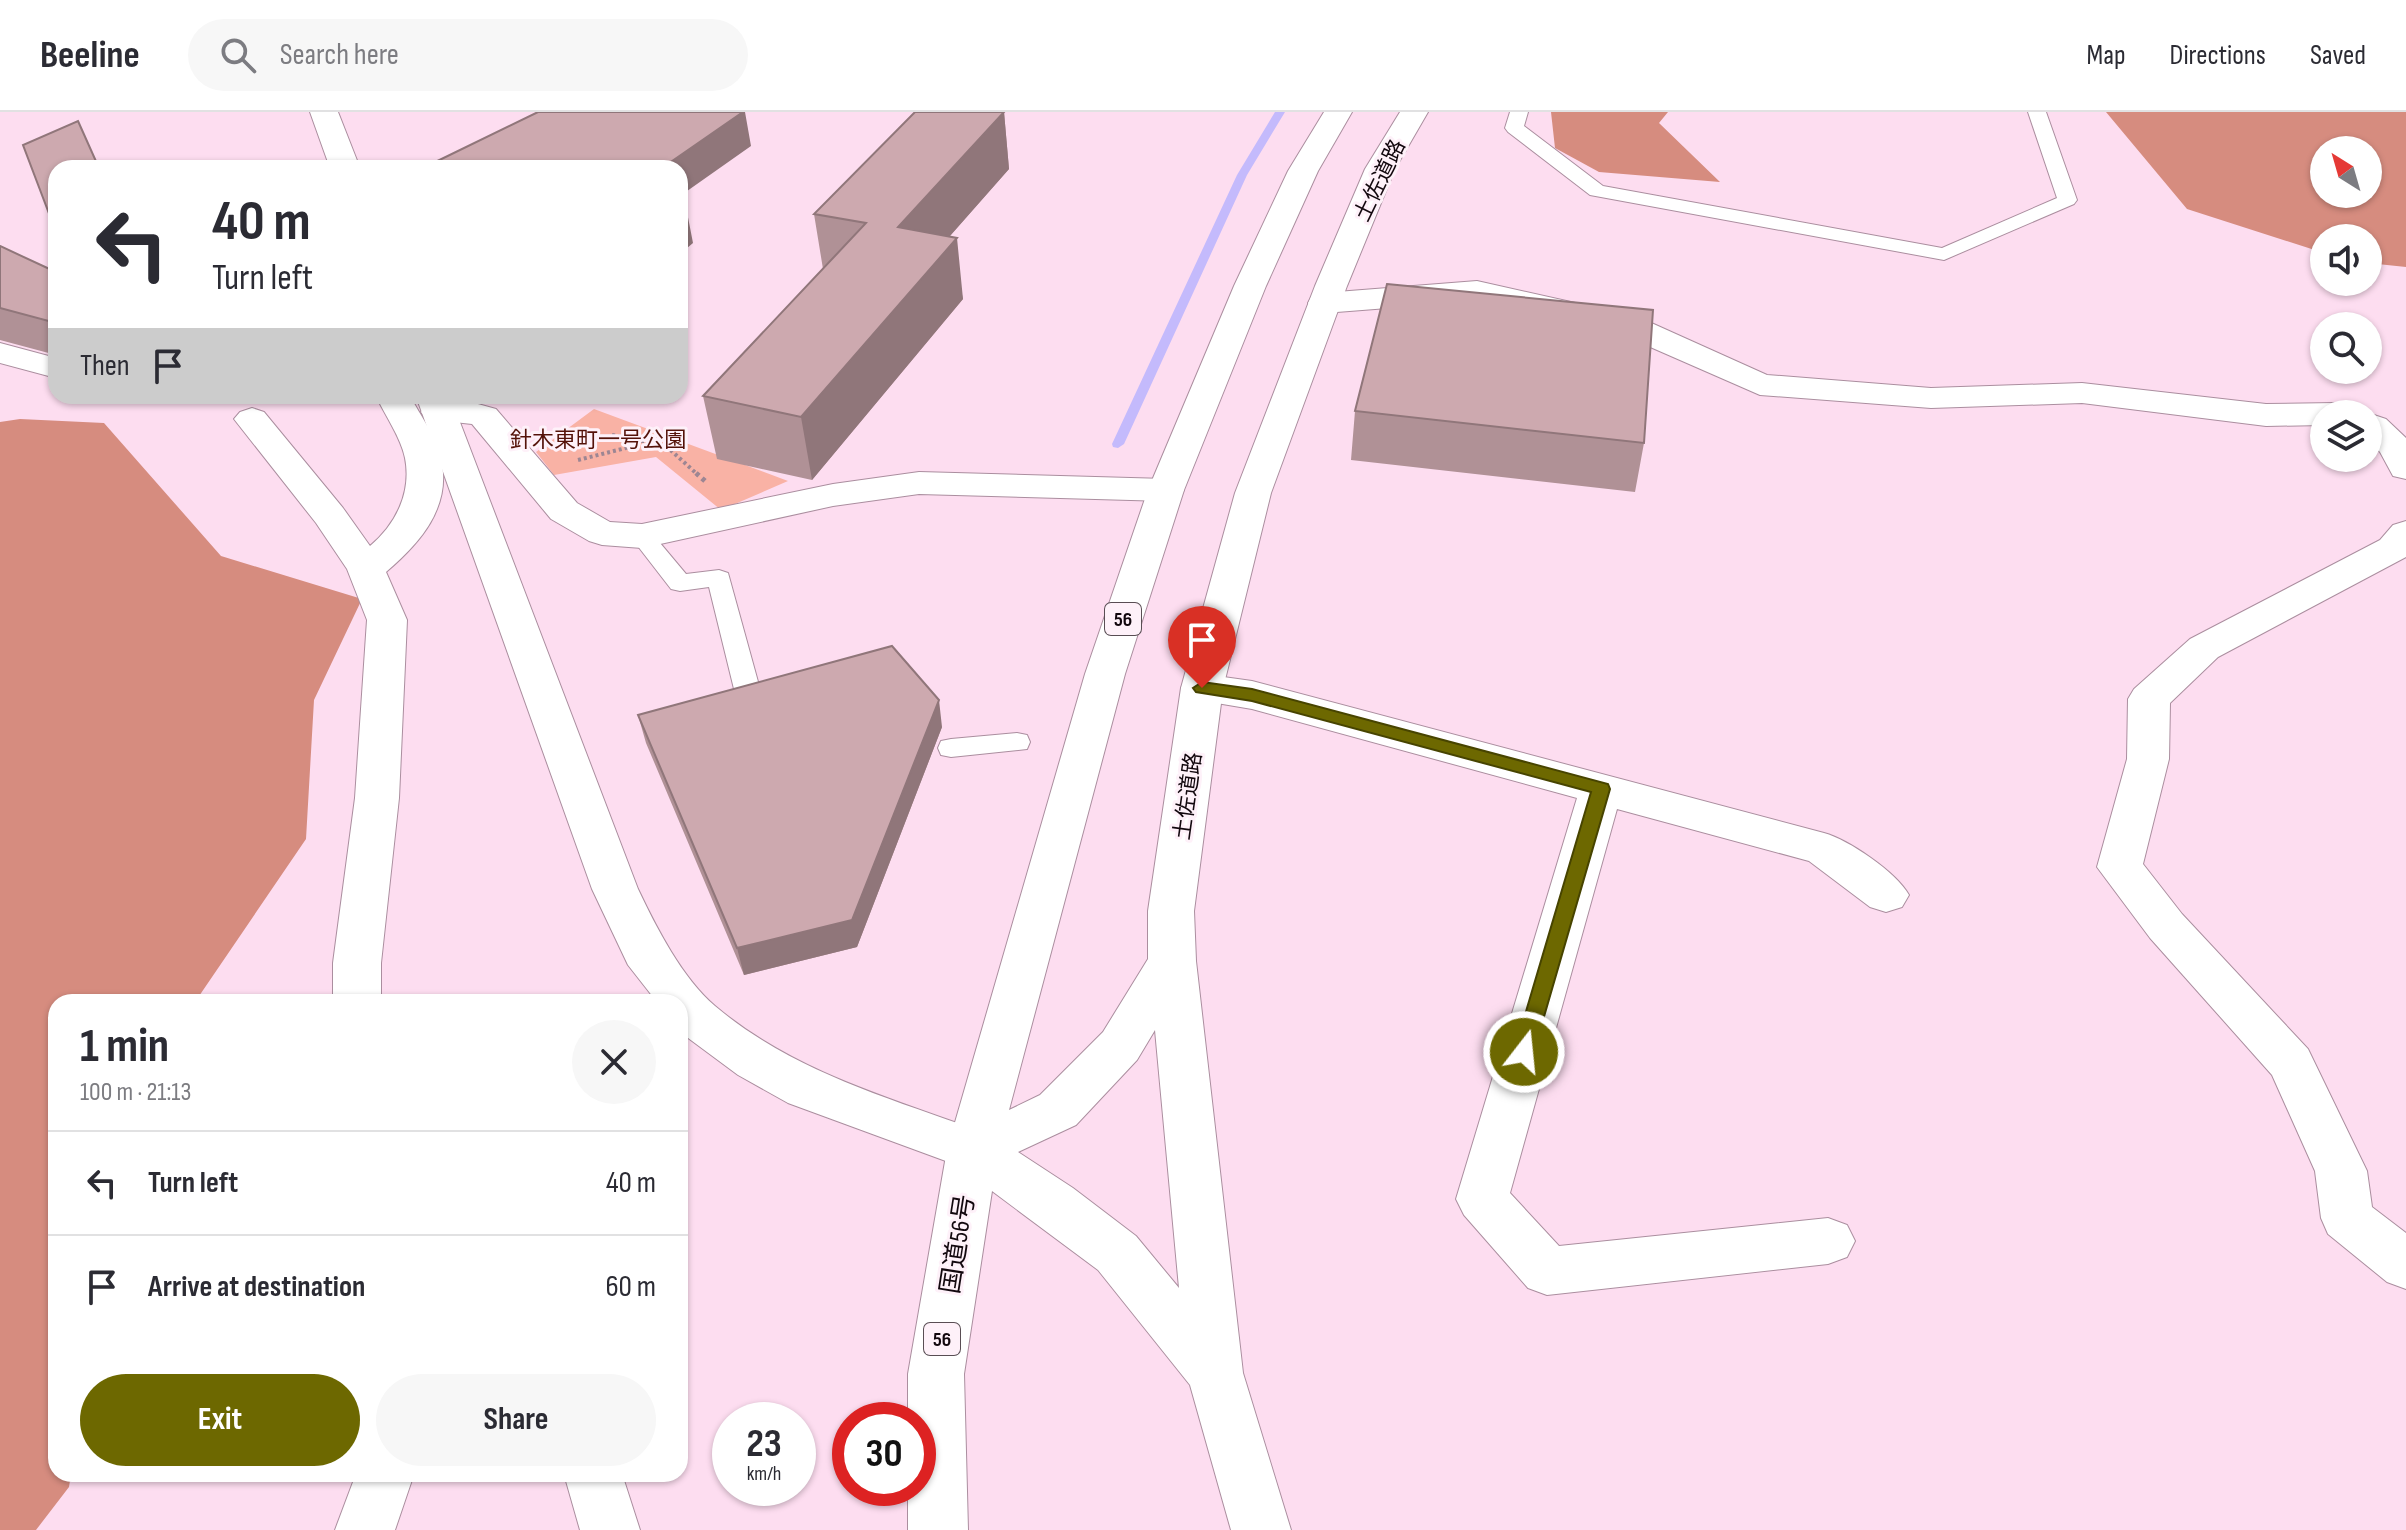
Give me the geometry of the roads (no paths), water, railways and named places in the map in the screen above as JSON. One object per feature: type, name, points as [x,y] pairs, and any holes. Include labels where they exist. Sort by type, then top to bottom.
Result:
[{"type":"main road","points":[[324,112],[342,160]]},
{"type":"main road","name":"56","points":[[973,1150],[1105,674],[1166,490],[1250,286],[1303,171],[1338,112]]},
{"type":"main road","name":"土佐道路","points":[[1215,1373],[1172,961],[1171,911],[1202,688],[1253,493],[1324,303],[1380,169],[1414,112]]},
{"type":"main road","points":[[1324,303],[1477,291],[1626,324],[1760,385],[1931,398],[2082,393],[2266,415],[2310,414]]},
{"type":"main road","points":[[0,353],[48,366]]},
{"type":"main road","points":[[366,569],[404,537],[423,497],[423,458],[397,404]]},
{"type":"main road","points":[[436,404],[484,416],[564,511],[602,533],[642,536],[833,495],[919,483],[1166,490]]},
{"type":"main road","points":[[436,404],[615,889],[645,952],[677,994]]},
{"type":"main road","points":[[252,419],[330,516],[366,569],[387,620],[377,798],[357,963],[357,994]]},
{"type":"main road","points":[[2382,433],[2405,460]]},
{"type":"main road","points":[[2406,533],[2393,548],[2204,648],[2149,699],[2148,759],[2120,867],[2166,926],[2291,1063],[2341,1171],[2347,1218],[2406,1265]]},
{"type":"main road","points":[[1202,688],[1252,695],[1824,849],[1886,895]]},
{"type":"main road","points":[[1601,789],[1482,1199],[1547,1271],[1828,1241]]},
{"type":"main road","points":[[973,1150],[1058,1110],[1120,1046],[1172,961]]},
{"type":"main road","points":[[688,1008],[696,1018],[755,1061],[806,1089],[973,1150],[1054,1204],[1117,1253],[1215,1373],[1261,1530]]},
{"type":"main road","name":"国道56号","points":[[938,1530],[936,1374],[973,1150]]},
{"type":"main road","points":[[365,1530],[382,1482]]},
{"type":"main road","points":[[595,1482],[610,1530]]},
{"type":"lane","points":[[1519,112],[1514,128],[1597,191],[1944,254],[2067,200],[2037,112]]},
{"type":"lane","points":[[642,536],[680,583],[719,578],[747,689]]},
{"type":"lane","points":[[951,748],[1017,742]]},
{"type":"waterway","points":[[1118,444],[1242,175],[1280,112]]},
{"type":"park label","name":"針木東町一号公園","points":[[598,439]]}]
